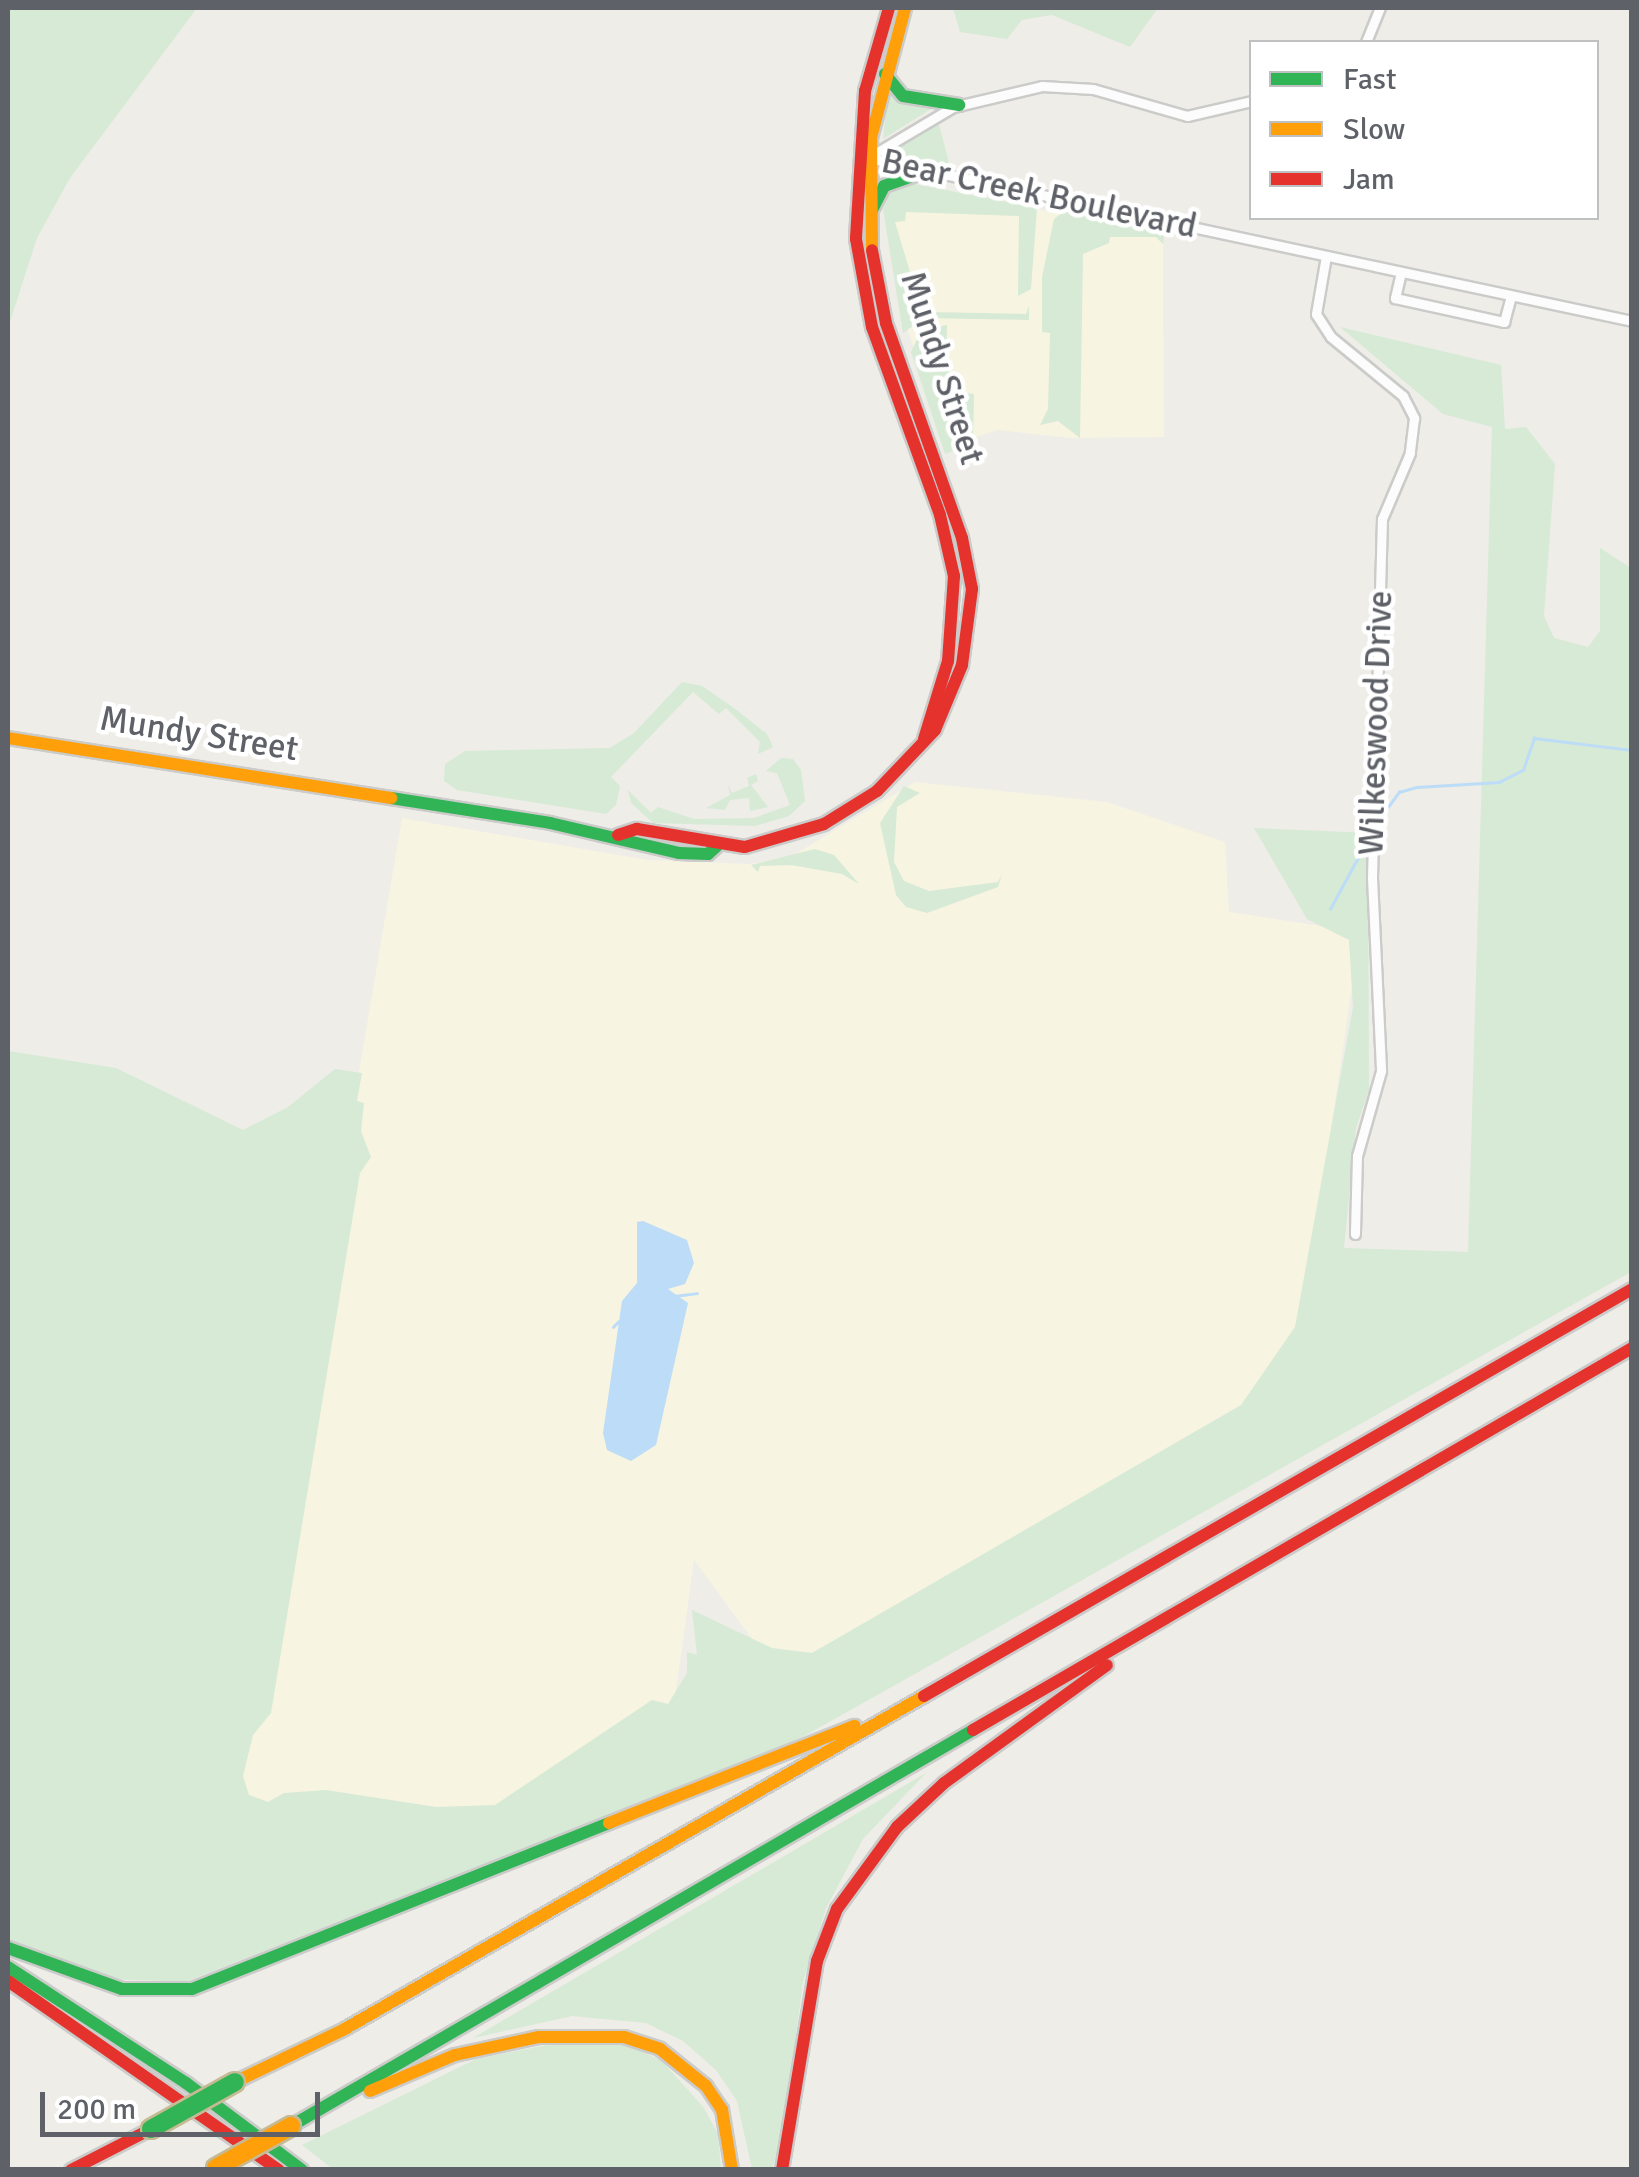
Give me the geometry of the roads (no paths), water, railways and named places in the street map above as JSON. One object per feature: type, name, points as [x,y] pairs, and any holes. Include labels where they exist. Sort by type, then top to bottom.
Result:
[{"type":"main road","name":"Mundy Street","points":[[889,8],[865,91],[856,239],[872,327],[940,515],[954,576],[948,661],[924,739]]},
{"type":"main road","name":"Mundy Street","points":[[8,739],[618,836],[678,852],[708,854],[717,846],[790,836],[847,813],[877,792],[935,730],[962,664],[972,589],[948,491],[886,322],[869,217],[863,157],[905,8]]},
{"type":"main road","points":[[884,72],[903,96],[959,105]]},
{"type":"main road","points":[[869,217],[884,186],[924,172]]},
{"type":"main road","points":[[71,2170],[235,2082],[343,2030],[1632,1289]]},
{"type":"main road","points":[[214,2169],[1632,1348]]},
{"type":"main road","points":[[782,2170],[817,1961],[837,1908],[898,1827],[995,1742],[1361,1504]]},
{"type":"main road","points":[[8,1948],[122,1989],[192,1990],[920,1700]]},
{"type":"main road","points":[[8,1967],[186,2083],[302,2170]]},
{"type":"main road","points":[[8,1981],[279,2170]]},
{"type":"main road","points":[[293,2124],[455,2055],[540,2036],[624,2037],[660,2049],[706,2086],[722,2110],[732,2170]]},
{"type":"street","points":[[1367,40],[1380,8]]},
{"type":"street","points":[[863,157],[959,105],[1056,85],[1094,88],[1187,116],[1249,102]]},
{"type":"street","name":"Bear Creek Boulevard","points":[[863,157],[1632,321]]},
{"type":"street","name":"Wilkeswood Drive","points":[[1326,256],[1316,314],[1331,337],[1402,396],[1414,418],[1410,452],[1382,518],[1372,878],[1381,1071],[1356,1156],[1355,1234]]},
{"type":"street","points":[[1400,272],[1395,298],[1504,322],[1511,296]]},
{"type":"water","points":[[637,1222],[687,1240],[694,1263],[685,1284],[668,1289],[688,1303],[656,1445],[631,1461],[607,1450],[603,1433],[622,1301],[637,1283]]},
{"type":"waterway","points":[[1388,807],[1399,792],[1417,787],[1499,782],[1523,770],[1534,738],[1632,750]]},
{"type":"waterway","points":[[1330,909],[1362,850]]},
{"type":"waterway","points":[[674,1296],[697,1293]]},
{"type":"waterway","points":[[613,1327],[619,1321]]}]
